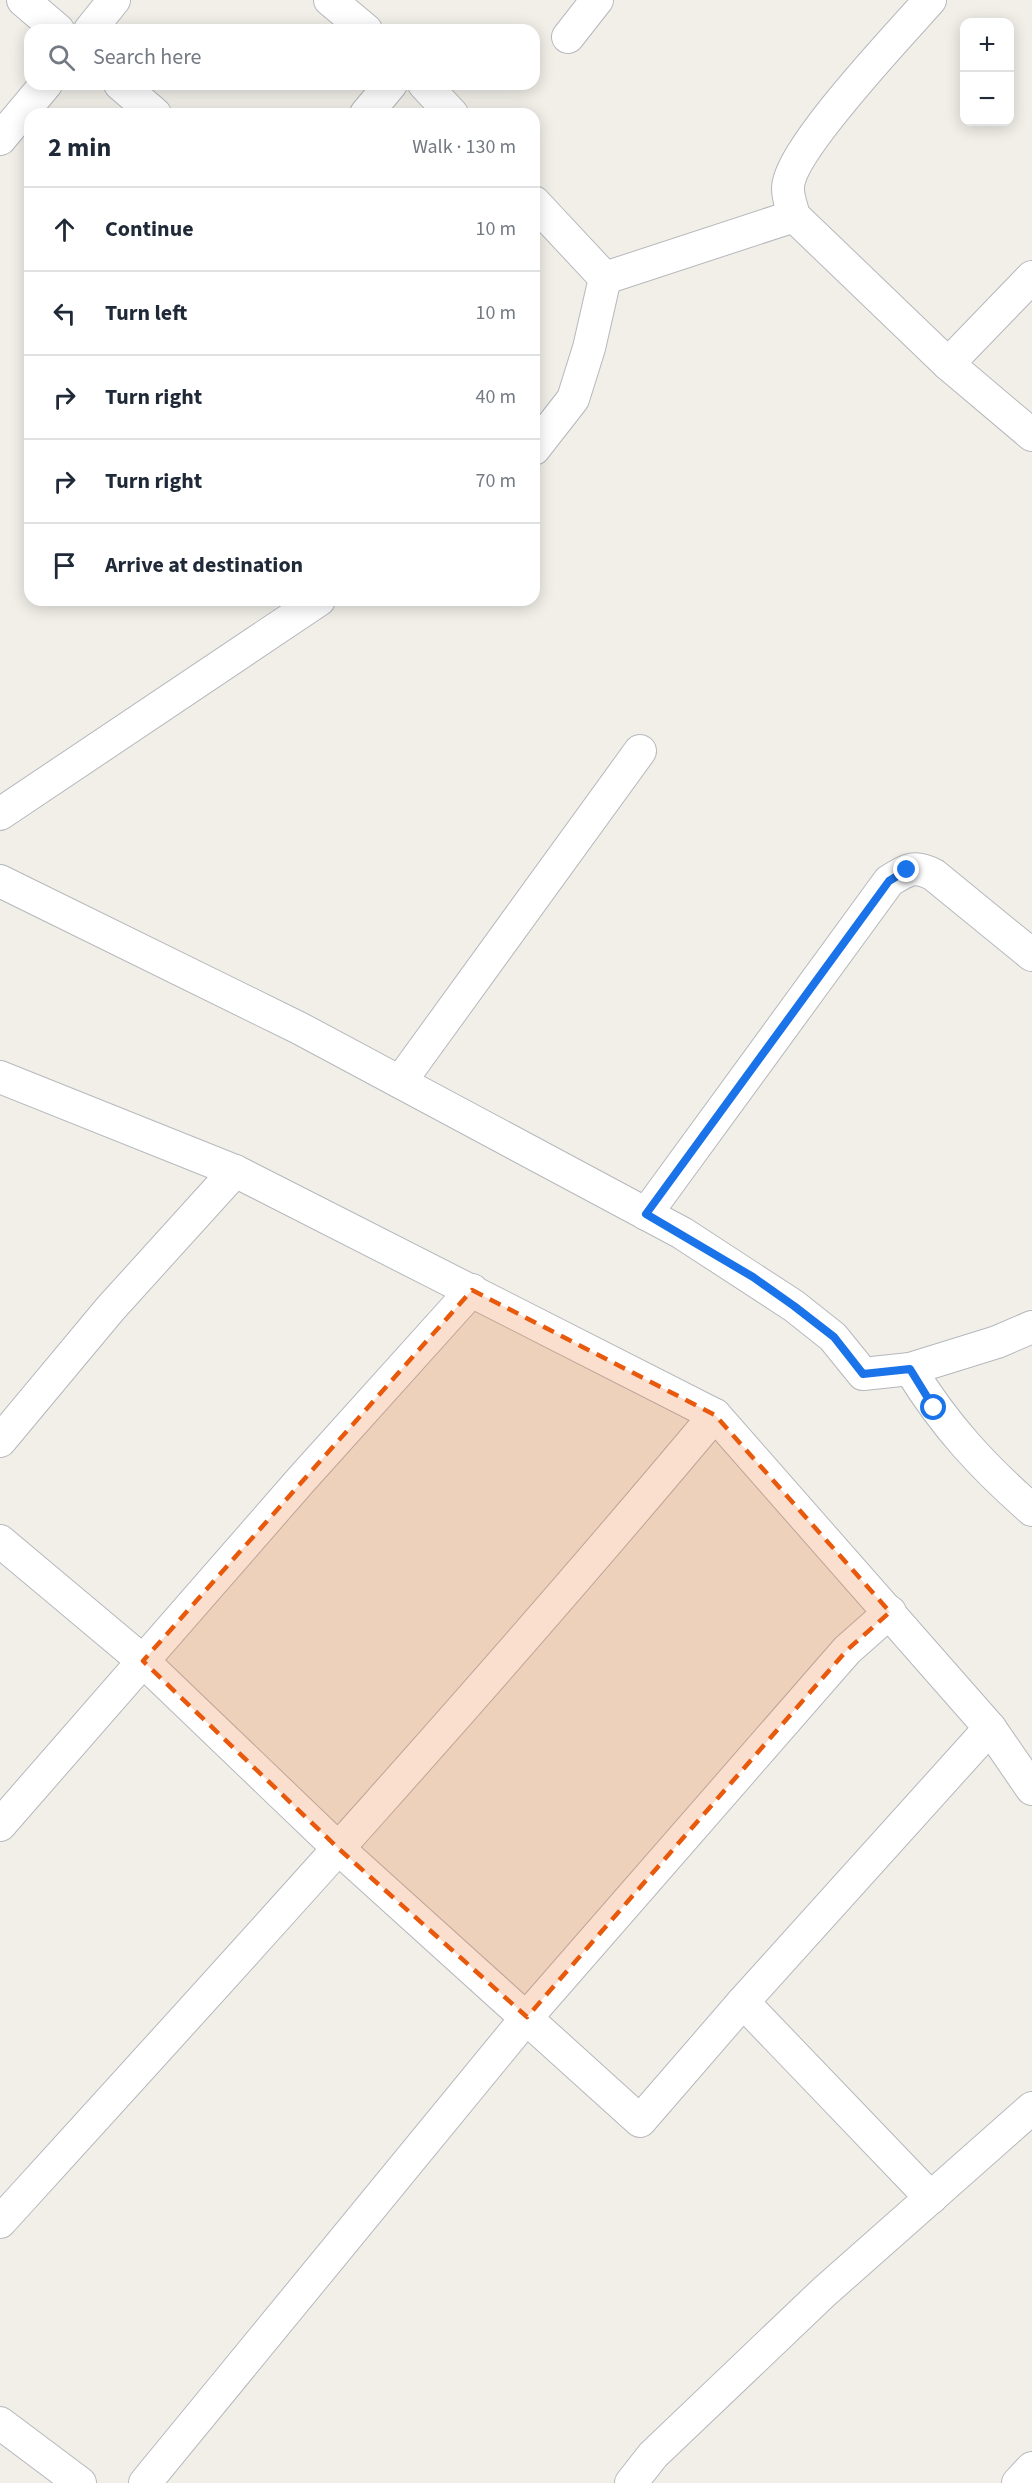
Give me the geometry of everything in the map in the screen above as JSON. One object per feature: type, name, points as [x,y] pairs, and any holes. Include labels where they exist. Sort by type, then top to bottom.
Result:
[{"type":"street","points":[[23,0],[51,24]]},
{"type":"street","points":[[95,24],[114,0]]},
{"type":"street","points":[[330,0],[359,24]]},
{"type":"street","points":[[568,37],[597,0]]},
{"type":"street","points":[[930,0],[821,125],[799,157],[787,188],[794,216],[948,364],[1032,435]]},
{"type":"street","points":[[26,108],[41,90]]},
{"type":"street","points":[[127,90],[148,108]]},
{"type":"street","points":[[371,108],[386,90]]},
{"type":"street","points":[[430,90],[446,108]]},
{"type":"street","points":[[0,139],[24,110]]},
{"type":"street","points":[[540,208],[605,278]]},
{"type":"street","points":[[605,278],[794,216]]},
{"type":"street","points":[[948,364],[1032,277]]},
{"type":"street","points":[[540,441],[573,399],[589,348],[605,278]]},
{"type":"street","points":[[0,814],[310,606]]},
{"type":"street","points":[[400,1082],[640,751]]},
{"type":"street","points":[[646,1214],[889,881],[907,870],[921,868],[1032,955]]},
{"type":"street","points":[[0,881],[299,1028],[646,1214],[743,1271],[794,1306],[834,1337],[863,1374],[910,1369],[997,1342],[1032,1327]]},
{"type":"street","points":[[0,1077],[235,1171],[715,1415],[990,1728],[1032,1790]]},
{"type":"street","points":[[0,1441],[110,1309],[235,1171]]},
{"type":"street","points":[[0,1825],[472,1290]]},
{"type":"street","points":[[910,1369],[934,1408],[957,1438],[993,1476],[1032,1510]]},
{"type":"street","points":[[0,2222],[339,1849],[593,1561],[715,1415]]},
{"type":"street","points":[[0,1541],[143,1661],[339,1849],[640,2121],[742,2002],[990,1728]]},
{"type":"street","points":[[145,2483],[527,2017],[847,1650],[890,1612]]},
{"type":"street","points":[[742,2002],[931,2198]]},
{"type":"street","points":[[631,2483],[654,2455],[816,2300],[1032,2108]]},
{"type":"street","points":[[0,2423],[80,2483]]},
{"type":"street","points":[[1018,2483],[1032,2468]]},
{"type":"highlighted area","points":[[472,1290],[715,1415],[890,1612],[847,1650],[527,2017],[339,1849],[143,1661]]},
{"type":"route","points":[[907,870],[889,881],[646,1214],[682,1233],[753,1277],[794,1306],[834,1337],[863,1374],[910,1369],[934,1408]]}]
